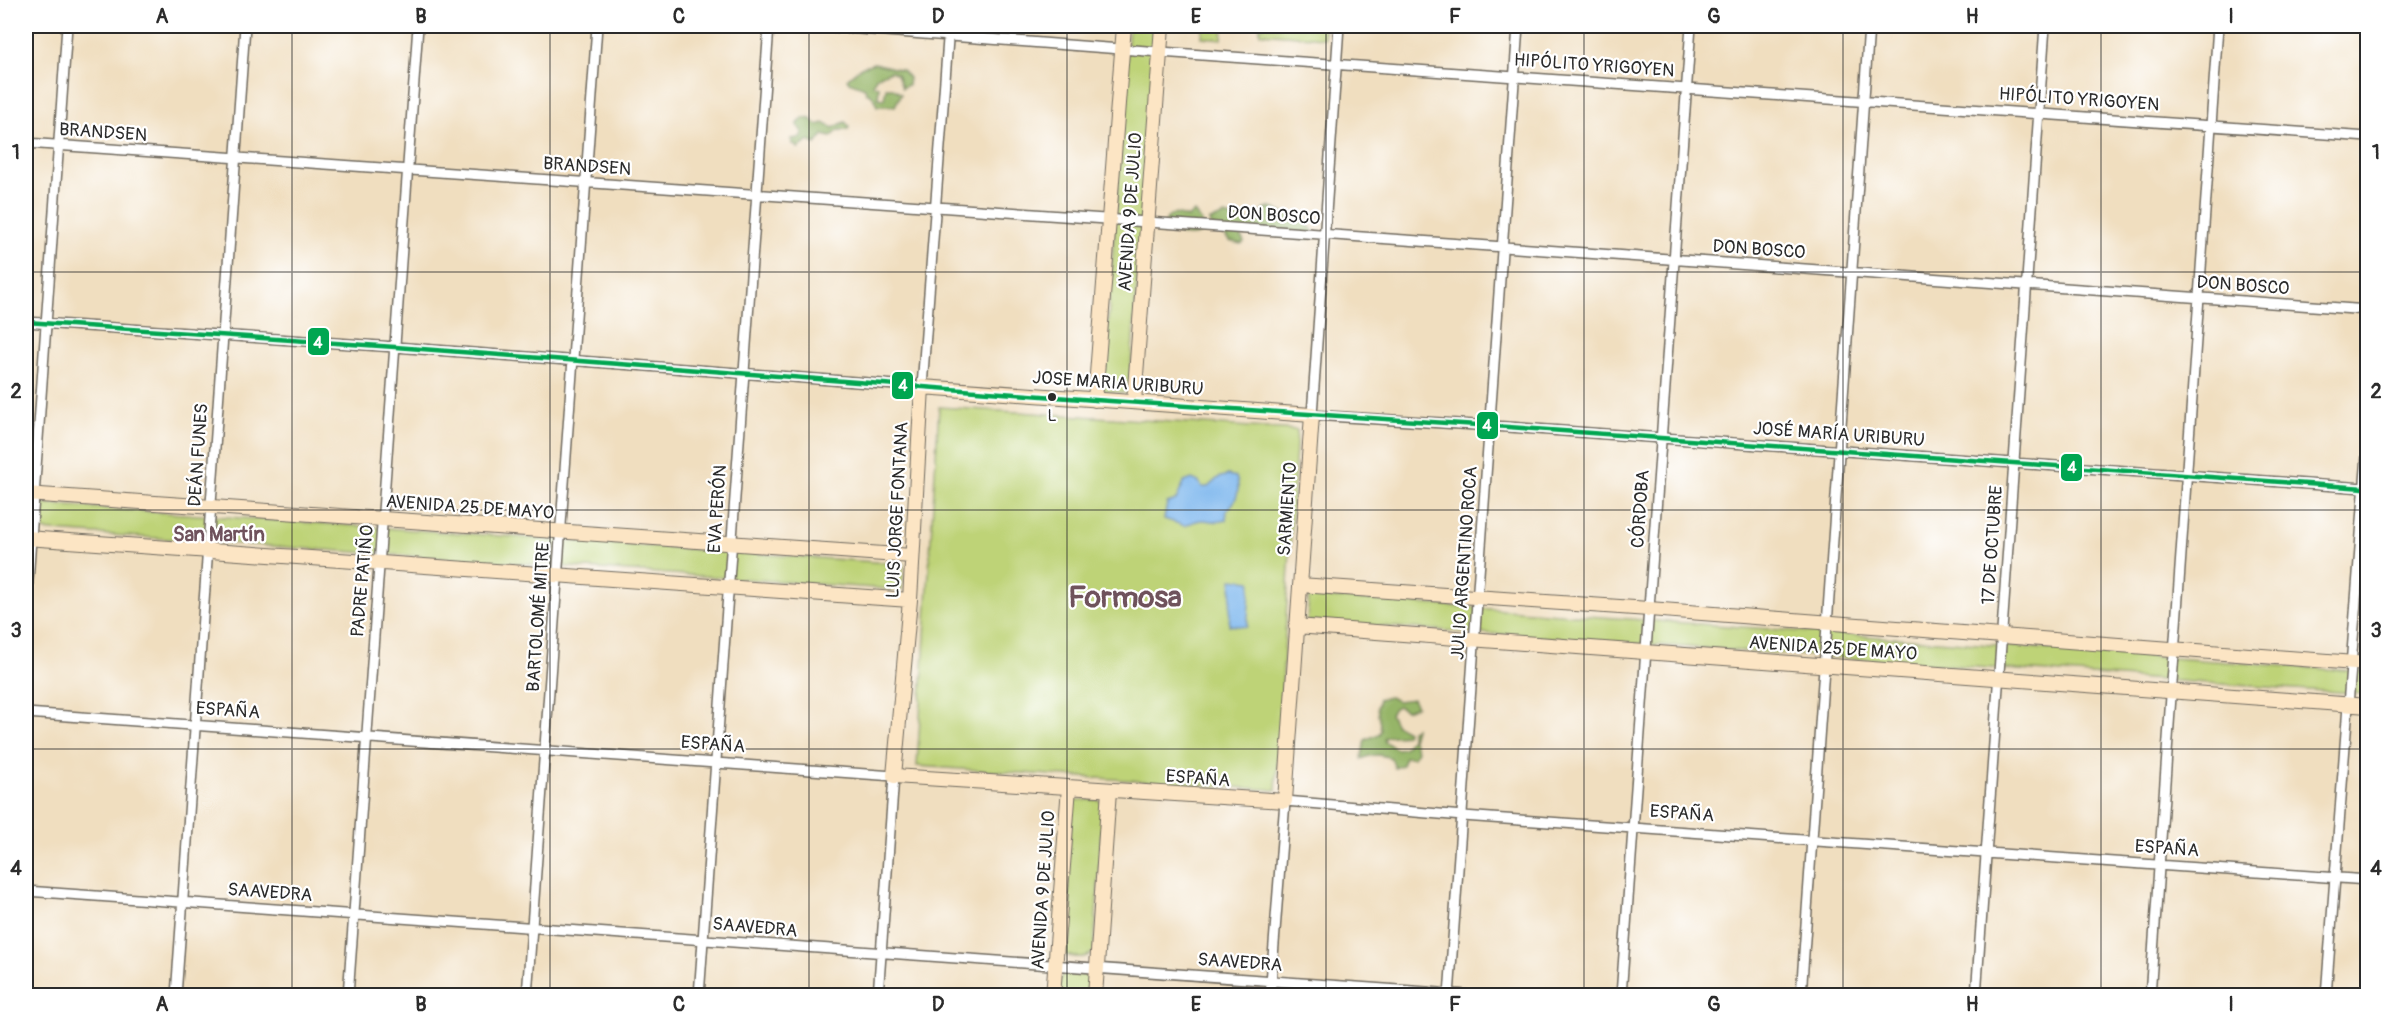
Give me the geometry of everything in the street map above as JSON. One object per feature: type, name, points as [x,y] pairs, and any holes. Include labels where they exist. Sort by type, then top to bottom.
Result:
[{"type":"main road","name":"AVENIDA 9 DE JULIO","points":[[1095,400],[1124,26]]},
{"type":"main road","name":"AVENIDA 9 DE JULIO","points":[[1134,402],[1162,26]]},
{"type":"main road","name":"JOSE MARIA URIBURU","points":[[922,387],[1312,415]]},
{"type":"main road","name":"LUIS JORGE FONTANA","points":[[894,776],[910,600],[922,387]]},
{"type":"main road","name":"SARMIENTO","points":[[1285,801],[1312,415]]},
{"type":"main road","name":"AVENIDA 25 DE MAYO","points":[[30,494],[912,556]]},
{"type":"main road","points":[[28,538],[910,600]]},
{"type":"main road","name":"AVENIDA 25 DE MAYO","points":[[1300,585],[1827,622],[2367,664]]},
{"type":"main road","name":"AVENIDA 25 DE MAYO","points":[[1296,626],[2367,706]]},
{"type":"main road","name":"ESPAÑA","points":[[894,776],[1285,801]]},
{"type":"main road","name":"AVENIDA 9 DE JULIO","points":[[1053,996],[1069,787]]},
{"type":"main road","points":[[1095,996],[1109,790]]},
{"type":"street","points":[[26,610],[30,494],[46,323],[67,26]]},
{"type":"street","name":"DEÁN FUNES","points":[[176,996],[245,26]]},
{"type":"street","name":"PADRE PATIÑO","points":[[348,996],[418,26]]},
{"type":"street","name":"BARTOLOMÉ MITRE","points":[[527,996],[597,26]]},
{"type":"street","name":"EVA PERÓN","points":[[699,996],[769,26]]},
{"type":"street","name":"HIPÓLITO YRIGOYEN","points":[[819,26],[2367,136]]},
{"type":"street","name":"LUIS JORGE FONTANA","points":[[922,387],[949,26]]},
{"type":"street","name":"SARMIENTO","points":[[1312,415],[1339,26]]},
{"type":"street","name":"JULIO ARGENTINO ROCA","points":[[1449,994],[1518,26]]},
{"type":"street","name":"CÓRDOBA","points":[[1621,996],[1691,26]]},
{"type":"street","points":[[1801,996],[1869,26]]},
{"type":"street","name":"17 DE OCTUBRE","points":[[1976,996],[2045,26]]},
{"type":"street","points":[[2150,996],[2218,26]]},
{"type":"street","name":"BRANDSEN","points":[[26,143],[1147,222]]},
{"type":"street","name":"DON BOSCO","points":[[1147,222],[2367,310]]},
{"type":"street","points":[[26,322],[922,387]]},
{"type":"street","name":"JOSÉ MARÍA URIBURU","points":[[1312,415],[2364,488]]},
{"type":"street","points":[[2326,996],[2367,442]]},
{"type":"street","name":"ESPAÑA","points":[[26,713],[894,776]]},
{"type":"street","name":"LUIS JORGE FONTANA","points":[[878,996],[894,776]]},
{"type":"street","name":"SARMIENTO","points":[[1270,996],[1285,801]]},
{"type":"street","name":"ESPAÑA","points":[[1285,801],[1463,816],[2367,880]]},
{"type":"street","name":"SAAVEDRA","points":[[26,891],[1482,996]]},
{"type":"green space","points":[[1129,26],[1156,26],[1129,393],[1103,391]]},
{"type":"green space","points":[[1203,26],[1223,26],[1222,39],[1202,37]]},
{"type":"green space","points":[[1260,26],[1324,26],[1324,38],[1260,33]]},
{"type":"green space","points":[[874,63],[902,70],[909,78],[908,85],[902,88],[897,74],[891,71],[876,77],[873,85],[879,87],[878,98],[884,99],[886,88],[893,88],[901,94],[895,106],[877,106],[872,95],[866,92],[865,88],[847,79],[861,67]]},
{"type":"green space","points":[[803,118],[811,119],[817,125],[824,123],[833,128],[845,122],[849,126],[848,130],[839,130],[831,137],[823,135],[816,144],[809,141],[798,148],[791,139],[801,138],[802,131],[797,125]]},
{"type":"green space","points":[[1271,207],[1289,216],[1301,216],[1317,236],[1300,239],[1270,233],[1241,232],[1240,235],[1244,242],[1241,244],[1229,241],[1224,234],[1211,225],[1210,221],[1225,215],[1252,222],[1264,210]]},
{"type":"green space","points":[[1194,212],[1202,222],[1200,234],[1182,235],[1165,226],[1167,218],[1172,214],[1187,218]]},
{"type":"green space","points":[[939,407],[1297,430],[1276,790],[917,766]]},
{"type":"green space","points":[[26,503],[904,564],[902,590],[26,529]]},
{"type":"green space","points":[[1309,596],[2367,672],[2367,694],[1307,621]]},
{"type":"green space","points":[[1390,697],[1397,701],[1413,699],[1417,706],[1406,710],[1398,706],[1390,714],[1396,725],[1407,731],[1406,735],[1384,738],[1385,742],[1396,749],[1404,748],[1411,739],[1411,730],[1415,728],[1412,739],[1417,750],[1414,757],[1405,757],[1402,765],[1395,768],[1391,758],[1380,755],[1362,759],[1365,740],[1381,731],[1377,707],[1379,699]]},
{"type":"green space","points":[[1075,800],[1098,800],[1103,803],[1094,951],[1087,956],[1079,957],[1062,953],[1072,805]]},
{"type":"green space","points":[[1063,974],[1085,975],[1090,978],[1092,995],[1058,996],[1059,980]]},
{"type":"water","points":[[1228,475],[1236,477],[1238,490],[1236,499],[1227,510],[1226,520],[1216,522],[1198,520],[1185,526],[1164,519],[1167,503],[1176,500],[1184,482],[1192,479],[1199,482],[1202,487],[1208,487],[1218,478]]},
{"type":"water","points":[[1232,579],[1251,581],[1247,627],[1229,625]]},
{"type":"transit line","name":"4","points":[[26,322],[395,347],[1095,400],[2364,488]]},
{"type":"place","name":"L","points":[[1052,397]]},
{"type":"district","name":"San Martín","points":[[219,534]]},
{"type":"district","name":"Formosa","points":[[1125,597]]}]
